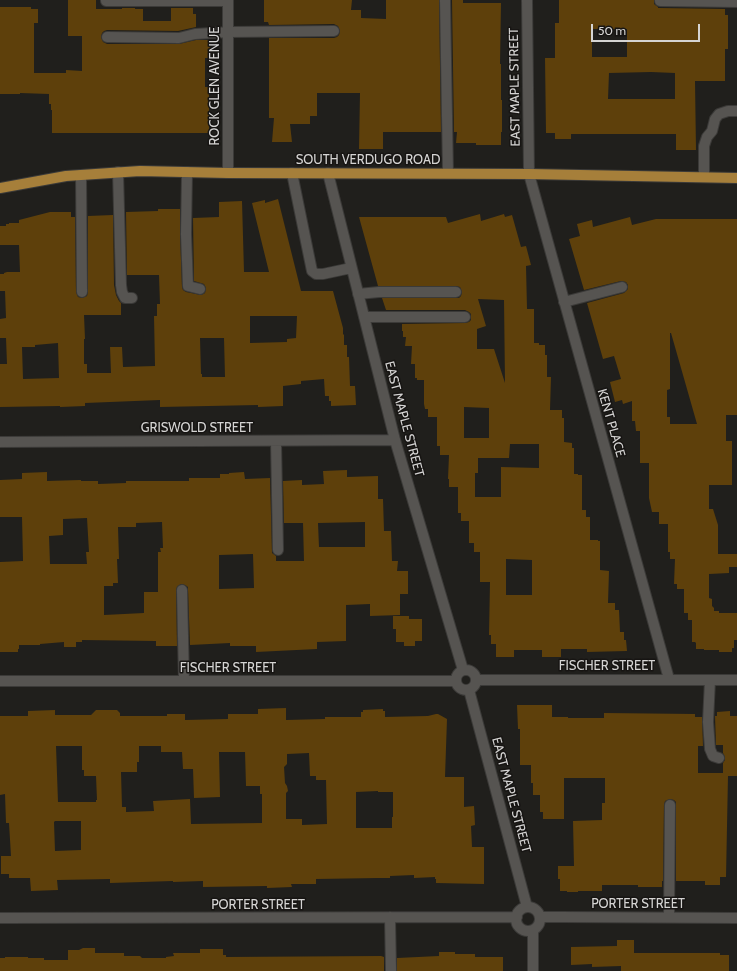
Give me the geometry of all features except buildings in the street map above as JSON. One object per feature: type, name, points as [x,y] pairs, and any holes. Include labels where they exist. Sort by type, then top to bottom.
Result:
[{"type":"main road","name":"SOUTH VERDUGO ROAD","points":[[0,188],[66,176],[140,171],[228,173],[448,173],[737,178]]},
{"type":"street","points":[[445,0],[448,173]]},
{"type":"street","name":"EAST MAPLE STREET","points":[[527,0],[529,174]]},
{"type":"street","points":[[106,1],[228,1]]},
{"type":"street","name":"ROCK GLEN AVENUE","points":[[228,1],[228,173]]},
{"type":"street","points":[[660,1],[737,2]]},
{"type":"street","points":[[107,38],[179,38],[195,34],[228,32],[334,31]]},
{"type":"street","points":[[704,177],[704,146],[707,137],[712,131],[715,119],[719,114],[728,111],[737,111]]},
{"type":"street","points":[[118,172],[121,285],[125,298],[132,298]]},
{"type":"street","points":[[187,172],[186,234],[188,286],[200,289]]},
{"type":"street","points":[[292,173],[312,271],[316,274],[352,268]]},
{"type":"street","name":"EAST MAPLE STREET","points":[[328,173],[395,440],[463,670]]},
{"type":"street","name":"KENT PLACE","points":[[529,174],[669,679]]},
{"type":"street","points":[[81,175],[82,292]]},
{"type":"street","points":[[564,302],[622,287]]},
{"type":"street","points":[[358,294],[379,292],[456,292]]},
{"type":"street","points":[[364,317],[465,317]]},
{"type":"street","points":[[276,440],[278,550]]},
{"type":"street","name":"GRISWOLD STREET","points":[[0,442],[395,440]]},
{"type":"street","points":[[182,590],[184,681]]},
{"type":"street","points":[[463,670],[469,670],[472,672],[476,677],[476,680],[474,686],[469,690],[460,689],[456,684],[458,674],[463,670]]},
{"type":"street","name":"FISCHER STREET","points":[[476,680],[737,680]]},
{"type":"street","points":[[710,680],[708,722],[710,749],[713,756],[719,758]]},
{"type":"street","name":"FISCHER STREET","points":[[0,681],[456,681]]},
{"type":"street","name":"EAST MAPLE STREET","points":[[469,690],[527,907]]},
{"type":"street","points":[[669,917],[670,805]]},
{"type":"street","points":[[527,907],[534,909],[540,917],[539,925],[530,931],[523,929],[518,924],[517,917],[520,910],[527,907]]},
{"type":"street","points":[[390,917],[391,971]]},
{"type":"street","name":"PORTER STREET","points":[[0,918],[517,917]]},
{"type":"street","name":"PORTER STREET","points":[[540,917],[737,918]]},
{"type":"street","points":[[533,930],[533,971]]}]
